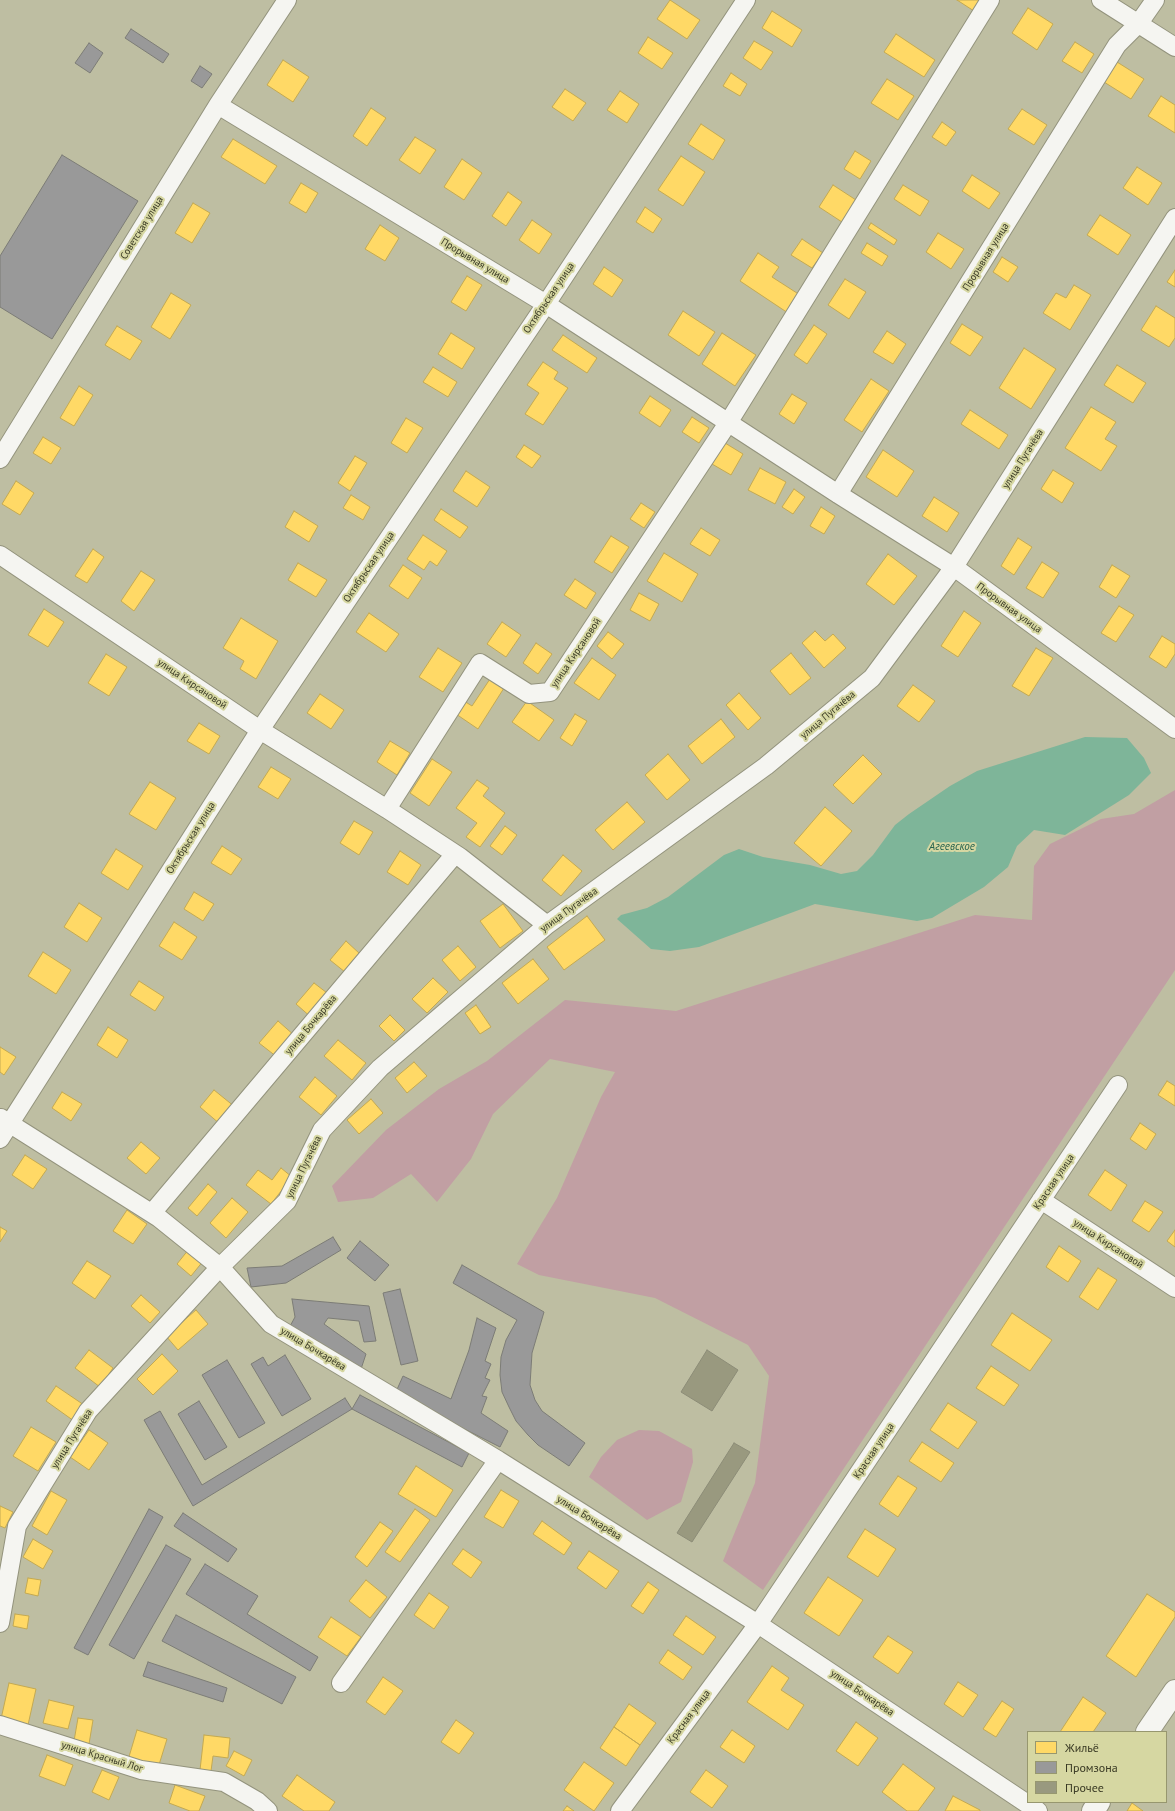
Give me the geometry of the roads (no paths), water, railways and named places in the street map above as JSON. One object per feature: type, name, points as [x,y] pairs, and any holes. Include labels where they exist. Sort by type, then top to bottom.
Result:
[{"type":"main road","points":[[1148,1731],[1175,1691]]},
{"type":"main road","points":[[1093,1811],[1099,1803]]},
{"type":"street","name":"Советская улица","points":[[0,459],[218,105],[287,0]]},
{"type":"street","name":"Октябрьская улица","points":[[0,1139],[5,1120],[260,730],[546,304],[746,0]]},
{"type":"street","points":[[728,423],[990,0]]},
{"type":"street","points":[[1101,0],[1140,23],[1175,47]]},
{"type":"street","name":"Прорывная улица","points":[[838,494],[1118,45],[1140,23],[1155,0]]},
{"type":"street","name":"Прорывная улица","points":[[218,105],[546,304],[954,568],[1175,729]]},
{"type":"street","name":"улица Пугачёва","points":[[0,1623],[18,1526],[88,1411],[220,1267],[287,1202],[322,1130],[380,1068],[547,925],[766,766],[872,678],[954,568],[1175,218]]},
{"type":"street","name":"улица Кирсановой","points":[[387,809],[480,663],[529,694],[550,692],[728,423]]},
{"type":"street","name":"улица Кирсановой","points":[[0,555],[260,730],[387,809],[455,854],[547,925]]},
{"type":"street","name":"улица Бочкарёва","points":[[152,1213],[455,854]]},
{"type":"street","name":"Красная улица","points":[[620,1811],[758,1624],[1118,1085]]},
{"type":"street","name":"улица Бочкарёва","points":[[5,1120],[152,1213],[220,1267],[271,1324],[498,1460],[758,1624],[1038,1811]]},
{"type":"street","name":"улица Кирсановой","points":[[1041,1200],[1175,1288]]},
{"type":"street","points":[[341,1683],[498,1460]]},
{"type":"street","name":"улица Красный Лог","points":[[0,1725],[141,1770],[224,1782],[257,1801],[268,1811]]},
{"type":"water","name":"Агеевское","points":[[1085,737],[1127,738],[1144,758],[1151,773],[1129,795],[1065,835],[1034,830],[1017,846],[1008,867],[984,887],[932,918],[917,921],[815,904],[699,947],[670,951],[651,949],[617,919],[621,915],[647,908],[668,897],[724,855],[739,849],[763,857],[810,865],[841,874],[857,871],[873,855],[895,825],[950,786],[977,771]]}]
